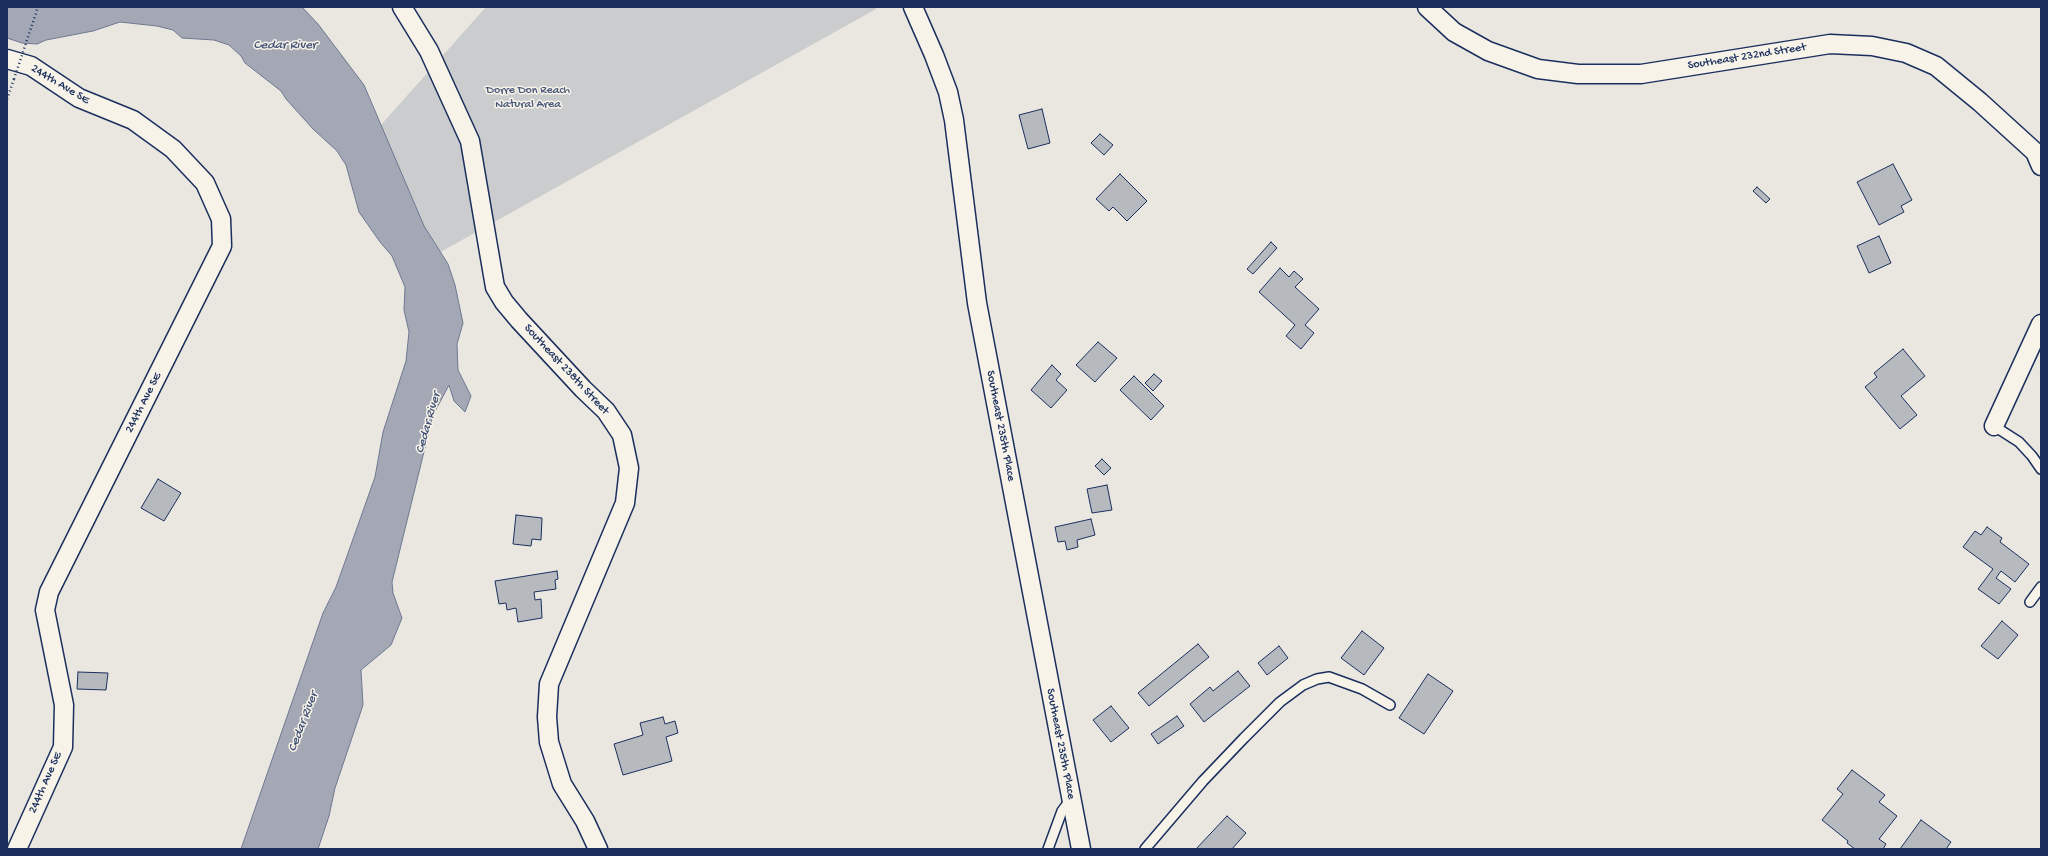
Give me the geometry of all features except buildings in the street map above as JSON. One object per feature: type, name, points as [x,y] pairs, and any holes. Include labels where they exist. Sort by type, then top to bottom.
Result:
[{"type":"street","name":"Southeast 238th Street","points":[[402,7],[429,51],[470,141],[496,287],[504,302],[519,320],[583,389],[606,411],[622,435],[629,468],[625,503],[549,684],[547,717],[549,742],[562,784],[585,821],[598,849]]},
{"type":"street","name":"Southeast 235th Place","points":[[913,7],[948,92],[954,120],[977,302],[1081,849]]},
{"type":"street","name":"Southeast 232nd Street","points":[[1427,7],[1454,32],[1488,51],[1538,69],[1578,74],[1641,74],[1830,44],[1872,46],[1906,53],[1936,66],[1980,102],[2035,152],[2041,166]]},
{"type":"street","name":"244th Ave SE","points":[[7,59],[31,66],[79,98],[133,120],[173,149],[206,183],[221,220],[222,246],[49,592],[45,610],[64,705],[62,747],[17,849]]},
{"type":"street","points":[[1994,426],[2039,337]]},
{"type":"lane","points":[[1994,426],[2019,442],[2032,456],[2041,470]]},
{"type":"lane","points":[[2030,602],[2041,587]]},
{"type":"lane","points":[[1144,849],[1203,781],[1244,738],[1280,702],[1303,685],[1317,679],[1329,677],[1362,688],[1390,705]]},
{"type":"lane","points":[[1048,849],[1062,811],[1071,798]]},
{"type":"path","points":[[7,99],[38,7]]},
{"type":"green space","name":"Dorre Don Reach Natural Area","points":[[486,7],[876,7],[876,9],[437,254],[422,230],[380,126]]},
{"type":"water","name":"Cedar River","points":[[7,7],[302,7],[318,24],[364,85],[424,226],[448,264],[455,285],[463,323],[457,344],[458,370],[471,396],[465,412],[454,401],[449,385],[433,415],[392,582],[393,593],[402,618],[391,645],[361,670],[363,705],[335,788],[329,816],[318,849],[241,849],[323,613],[336,587],[375,477],[383,432],[406,361],[409,332],[404,310],[405,287],[392,256],[380,242],[359,212],[346,165],[337,151],[313,129],[286,99],[281,91],[245,63],[241,56],[229,45],[214,40],[182,38],[173,30],[157,26],[120,22],[93,31],[46,40],[37,44],[22,43],[7,38]]}]
